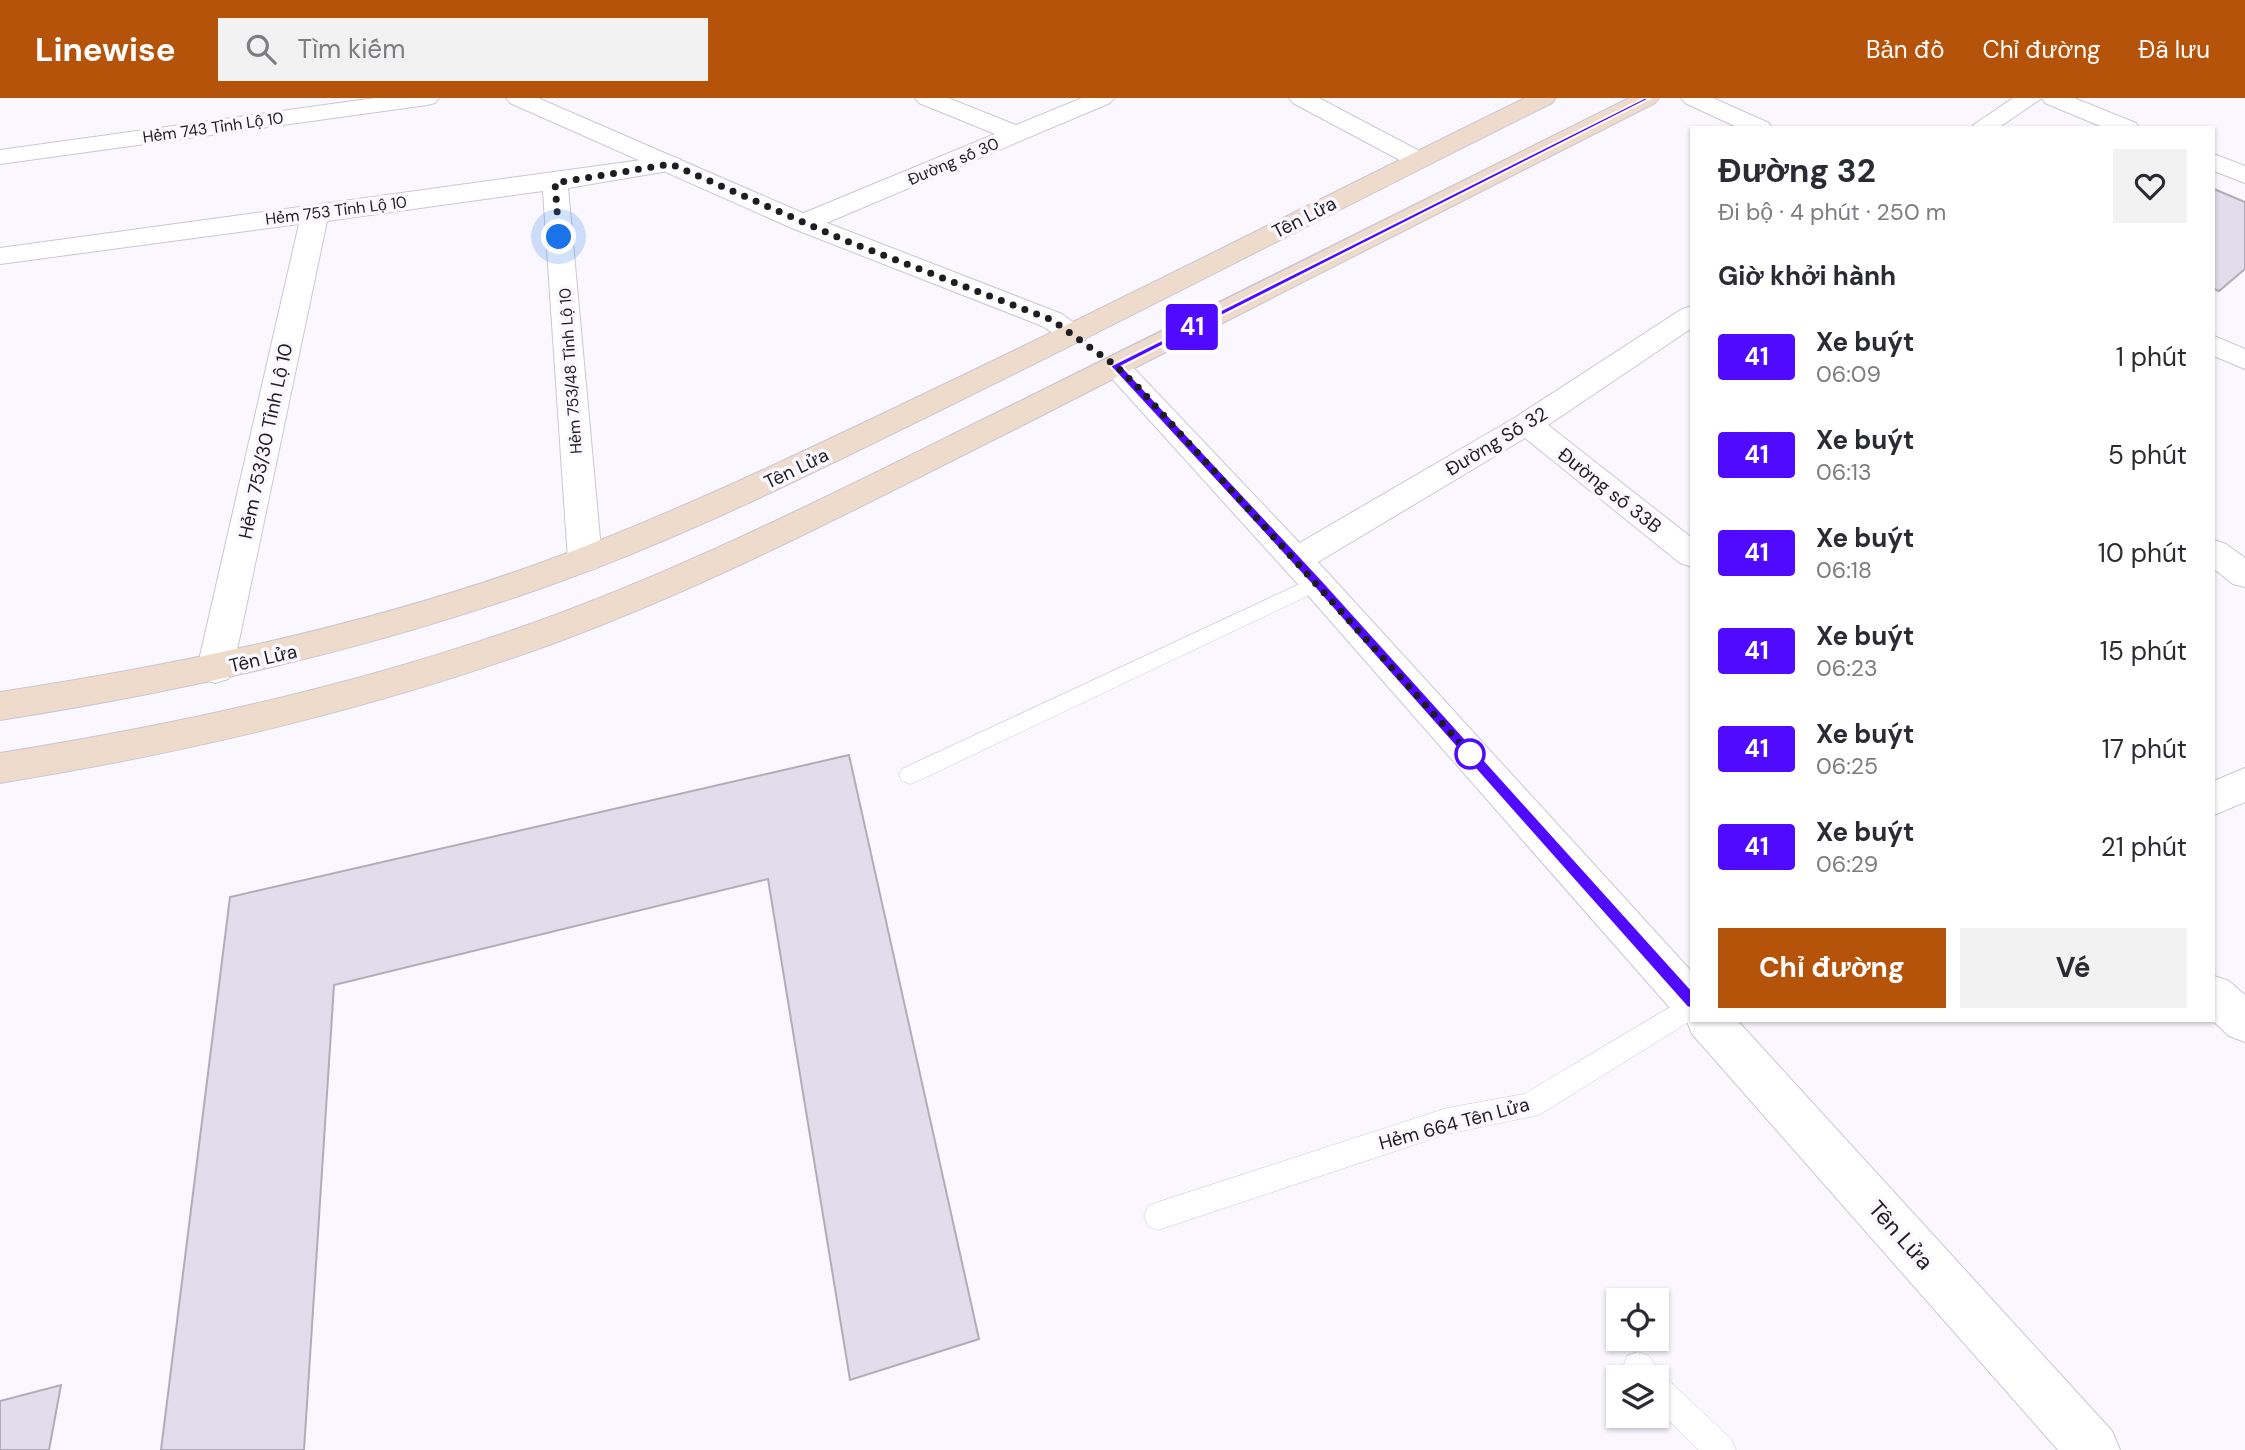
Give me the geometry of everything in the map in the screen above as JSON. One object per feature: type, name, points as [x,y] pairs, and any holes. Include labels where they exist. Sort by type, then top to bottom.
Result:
[{"type":"main road","name":"Tên Lửa","points":[[0,706],[118,689],[215,669],[413,618],[584,560],[755,487],[1075,334],[1544,98]]},
{"type":"main road","points":[[0,768],[103,753],[270,715],[425,673],[526,639],[711,565],[1116,366],[1647,98]]},
{"type":"main road","points":[[1075,334],[1116,366]]},
{"type":"street","name":"Hẻm 743 Tỉnh Lộ 10","points":[[0,156],[427,98]]},
{"type":"street","points":[[518,98],[803,223],[1052,320],[1075,334]]},
{"type":"street","points":[[927,98],[1016,134]]},
{"type":"street","name":"Đường số 30","points":[[803,223],[1102,98]]},
{"type":"street","points":[[1301,98],[1418,160]]},
{"type":"street","points":[[1693,98],[1756,126]]},
{"type":"street","points":[[1984,126],[2030,98]]},
{"type":"street","points":[[2053,98],[2122,126]]},
{"type":"street","points":[[2215,162],[2245,175]]},
{"type":"street","name":"Hẻm 753 Tỉnh Lộ 10","points":[[0,256],[555,183],[671,164]]},
{"type":"street","name":"Hẻm 753/48 Tỉnh Lộ 10","points":[[555,183],[584,560]]},
{"type":"street","name":"Hẻm 753/30 Tỉnh Lộ 10","points":[[215,669],[315,213]]},
{"type":"street","name":"Đường Số 32","points":[[1307,572],[1690,316]]},
{"type":"street","points":[[2215,345],[2245,360]]},
{"type":"street","points":[[1116,366],[1307,572],[1690,1002]]},
{"type":"street","name":"Đường số 33B","points":[[1527,424],[1690,553]]},
{"type":"street","points":[[2215,553],[2245,575]]},
{"type":"street","points":[[2215,798],[2245,783]]},
{"type":"street","points":[[2215,996],[2245,1022]]},
{"type":"street","name":"Tên Lửa","points":[[1711,1022],[2093,1450]]},
{"type":"lane","points":[[909,775],[1307,572]]},
{"type":"lane","name":"Hẻm 664 Tên Lửa","points":[[1158,1216],[1447,1121],[1529,1106],[1690,1005]]},
{"type":"lane","points":[[1669,1398],[1720,1450]]},
{"type":"building","points":[[2215,189],[2245,202],[2245,269],[2219,291],[2215,289]]},
{"type":"building","points":[[849,755],[979,1339],[850,1380],[768,879],[334,985],[304,1450],[161,1450],[230,897]]},
{"type":"building","points":[[61,1385],[49,1450],[0,1450],[0,1401]]},
{"type":"bus line","name":"41","points":[[1647,98],[1116,366],[1317,583],[1690,1000]]},
{"type":"route","points":[[559,237],[555,183],[671,164],[844,240],[1052,320],[1075,334],[1138,387],[1470,754]]}]
